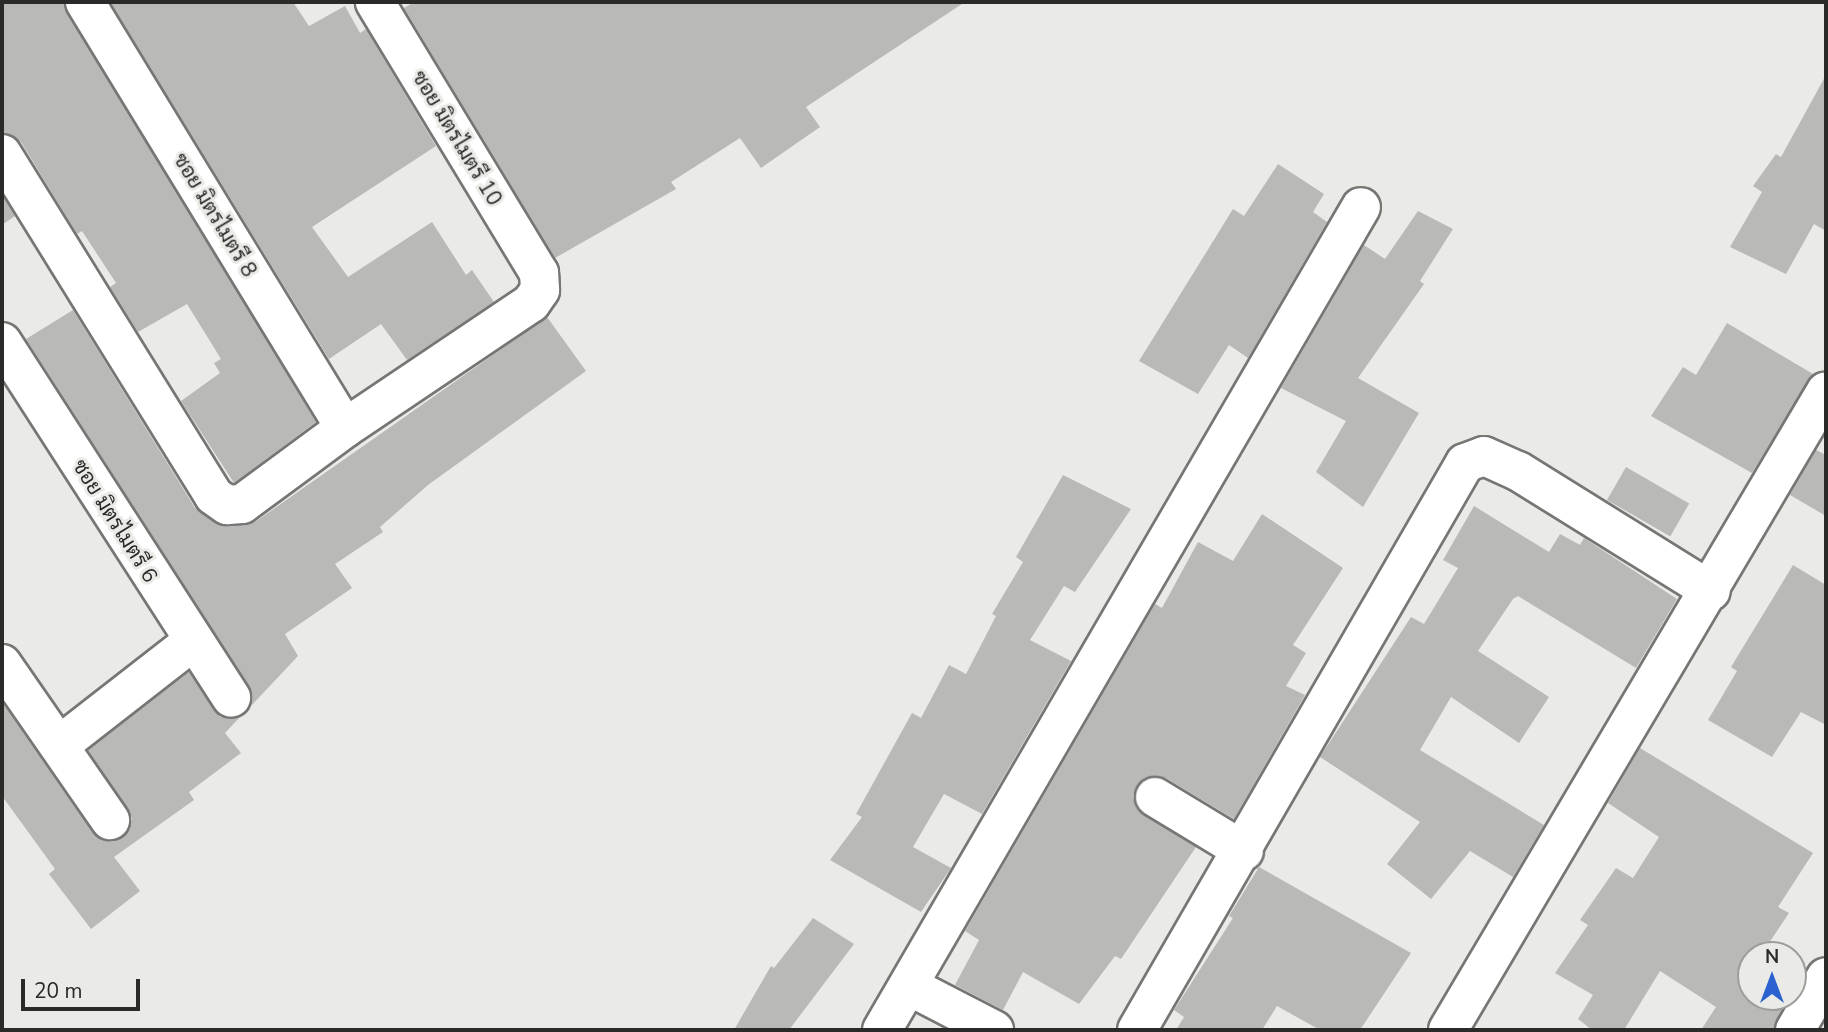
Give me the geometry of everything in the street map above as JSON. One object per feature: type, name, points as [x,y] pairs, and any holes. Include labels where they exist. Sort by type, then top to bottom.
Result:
[{"type":"street","name":"ซอย มิตรไมตรี 8","points":[[85,2],[345,428]]},
{"type":"street","name":"ซอย มิตรไมตรี 10","points":[[345,428],[531,303],[540,290],[539,273],[375,2]]},
{"type":"street","points":[[2,154],[214,496],[228,505],[242,503],[345,428]]},
{"type":"street","points":[[882,1030],[1361,207]]},
{"type":"street","name":"ซอย มิตรไมตรี 6","points":[[2,342],[192,642],[231,698]]},
{"type":"street","points":[[1448,1030],[1712,590],[1826,391]]},
{"type":"street","points":[[1137,1030],[1244,851],[1465,463],[1484,456],[1518,471],[1712,590]]},
{"type":"street","points":[[61,744],[192,642]]},
{"type":"street","points":[[2,664],[61,744],[110,820]]},
{"type":"street","points":[[1155,797],[1244,851]]},
{"type":"street","points":[[1795,1030],[1826,977]]},
{"type":"street","points":[[909,986],[994,1030]]},
{"type":"building","points":[[2,2],[63,2],[316,422],[234,483],[181,401],[220,373],[214,363],[221,359],[187,304],[138,332],[110,287],[116,283],[82,231],[77,234],[21,142],[2,132]]},
{"type":"building","points":[[110,2],[293,2],[309,26],[345,6],[360,33],[366,29],[436,146],[312,227],[348,277],[432,222],[466,275],[472,270],[494,302],[407,360],[381,324],[329,359]]},
{"type":"building","points":[[414,2],[965,2],[806,107],[820,127],[761,168],[740,138],[671,182],[676,189],[555,258],[404,8]]},
{"type":"building","points":[[1826,75],[1826,231],[1814,224],[1786,274],[1730,247],[1762,192],[1753,186],[1776,154],[1781,157]]},
{"type":"building","points":[[1278,164],[1324,194],[1313,212],[1327,222],[1248,358],[1229,345],[1198,394],[1139,361],[1233,209],[1244,216]]},
{"type":"building","points":[[2,195],[15,216],[2,225]]},
{"type":"building","points":[[1418,211],[1453,229],[1420,281],[1424,284],[1358,378],[1419,413],[1363,507],[1316,472],[1346,421],[1281,388],[1364,245],[1385,259]]},
{"type":"building","points":[[73,310],[195,508],[228,527],[255,522],[547,317],[586,371],[428,485],[380,527],[383,532],[335,564],[352,588],[285,634],[298,656],[251,706],[249,686],[26,339]]},
{"type":"building","points":[[1727,323],[1813,374],[1752,473],[1651,416],[1683,367],[1696,375]]},
{"type":"building","points":[[1816,450],[1826,455],[1826,516],[1790,495]]},
{"type":"building","points":[[1626,467],[1689,504],[1670,536],[1607,500]]},
{"type":"building","points":[[1063,475],[1131,509],[1075,592],[1064,586],[1030,640],[1071,661],[982,814],[944,794],[913,847],[951,868],[921,912],[830,860],[862,817],[856,814],[912,713],[921,718],[949,665],[966,674],[996,616],[992,614],[1023,562],[1016,557]]},
{"type":"building","points":[[1474,506],[1549,552],[1560,534],[1580,545],[1584,538],[1677,599],[1636,668],[1518,596],[1513,599],[1478,651],[1549,697],[1519,743],[1451,697],[1420,750],[1544,825],[1513,877],[1470,851],[1431,899],[1387,864],[1420,822],[1320,757],[1411,617],[1424,624],[1458,568],[1443,560]]},
{"type":"building","points":[[1262,514],[1343,568],[1293,645],[1306,653],[1286,686],[1305,695],[1234,819],[1166,778],[1144,778],[1133,796],[1136,808],[1196,847],[1121,959],[1115,956],[1079,1004],[1023,972],[1003,1010],[955,985],[979,940],[965,931],[1155,604],[1162,608],[1198,542],[1233,561]]},
{"type":"building","points":[[1793,565],[1826,585],[1826,725],[1801,712],[1772,757],[1708,720],[1737,671],[1731,667]]},
{"type":"building","points":[[189,672],[220,717],[240,717],[225,733],[241,753],[189,792],[194,800],[114,857],[140,891],[91,929],[49,874],[55,869],[2,796],[2,702],[92,832],[112,842],[129,830],[132,818],[88,750]]},
{"type":"building","points":[[1640,748],[1813,853],[1778,907],[1789,913],[1770,941],[1737,941],[1737,1011],[1782,1011],[1773,1030],[1701,1030],[1716,1007],[1660,971],[1624,1030],[1592,1030],[1578,1019],[1593,995],[1555,973],[1588,925],[1580,920],[1616,868],[1633,878],[1659,837],[1608,803]]},
{"type":"building","points":[[1259,867],[1411,953],[1360,1030],[1320,1030],[1277,1006],[1262,1030],[1176,1030],[1184,1017],[1174,1010],[1233,918],[1229,916]]},
{"type":"building","points":[[813,918],[854,944],[789,1030],[734,1030],[771,966],[774,968]]}]
